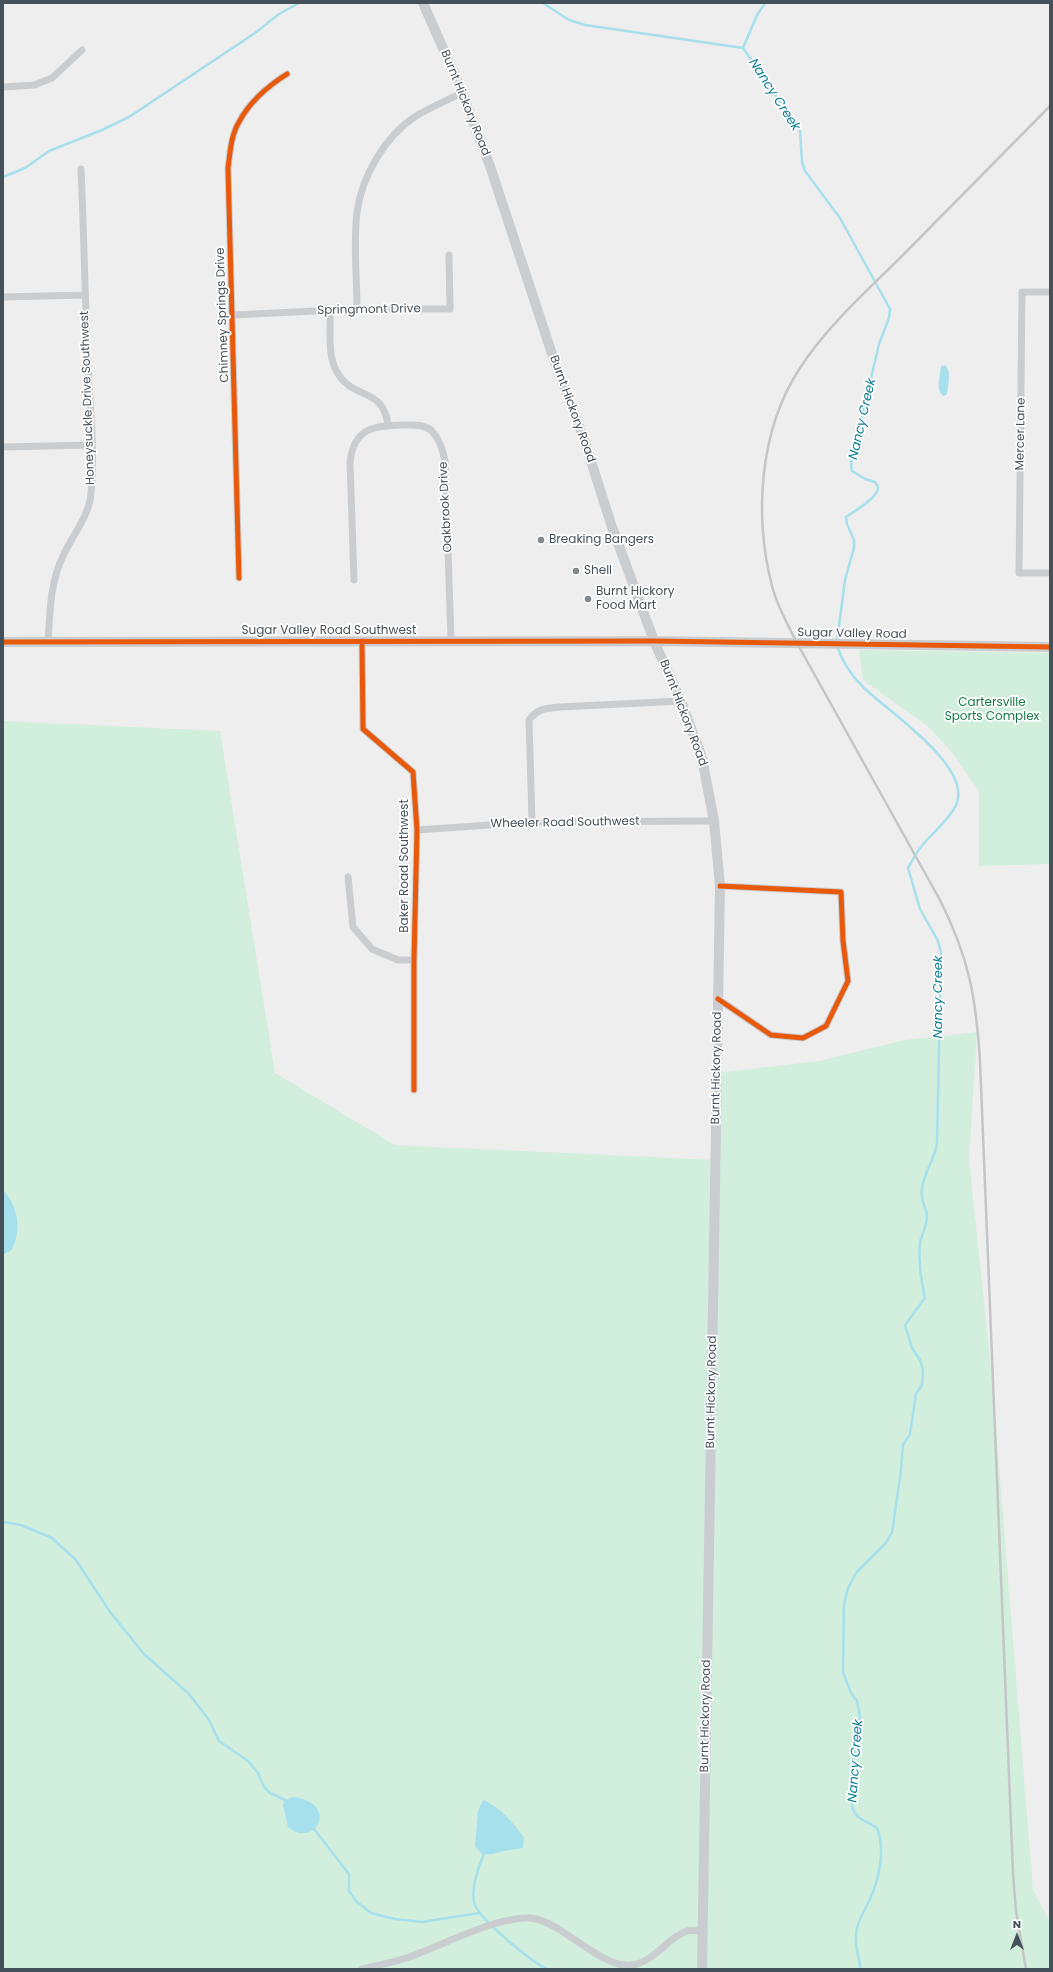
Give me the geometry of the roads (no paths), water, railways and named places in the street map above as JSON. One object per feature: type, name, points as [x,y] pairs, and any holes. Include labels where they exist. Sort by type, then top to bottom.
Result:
[{"type":"main road","name":"Burnt Hickory Road","points":[[423,3],[462,93],[490,166],[553,358],[584,439],[611,524],[654,641],[681,701],[702,758],[714,821],[720,886],[702,1969]]},
{"type":"main road","name":"Sugar Valley Road Southwest","points":[[3,642],[362,642],[451,640],[654,641]]},
{"type":"main road","name":"Sugar Valley Road","points":[[654,641],[1050,647]]},
{"type":"street","points":[[3,87],[34,85],[52,78],[82,50]]},
{"type":"street","name":"Chimney Springs Drive","points":[[239,578],[228,168],[231,146],[238,122],[256,99],[269,86],[287,74]]},
{"type":"street","points":[[357,309],[357,211],[365,183],[374,161],[398,132],[415,117],[462,93]]},
{"type":"street","name":"Honeysuckle Drive Southwest","points":[[48,642],[50,604],[56,575],[63,555],[83,521],[91,492],[92,445],[85,295],[82,169]]},
{"type":"street","name":"Springmont Drive","points":[[233,314],[357,309],[450,310],[449,255]]},
{"type":"street","name":"Mercer Lane","points":[[1050,292],[1022,292],[1019,573],[1050,573]]},
{"type":"street","points":[[3,297],[85,295]]},
{"type":"street","points":[[330,311],[332,357],[338,373],[349,386],[378,401],[386,412],[388,426]]},
{"type":"street","name":"Oakbrook Drive","points":[[354,580],[351,451],[360,437],[368,430],[376,426],[418,425],[429,429],[435,435],[442,448],[445,461],[451,640]]},
{"type":"street","points":[[3,447],[92,445]]},
{"type":"street","name":"Baker Road Southwest","points":[[362,642],[363,729],[413,772],[417,830],[414,960],[414,1090]]},
{"type":"street","points":[[532,822],[529,720],[537,711],[545,708],[681,701]]},
{"type":"street","name":"Wheeler Road Southwest","points":[[417,830],[532,822],[714,821]]},
{"type":"street","points":[[348,877],[353,927],[372,949],[398,960],[414,960]]},
{"type":"street","points":[[718,999],[771,1035],[803,1038],[826,1026],[848,981],[843,941],[841,892],[720,886]]},
{"type":"street","points":[[362,1969],[410,1957],[499,1922],[518,1918],[536,1919],[542,1921],[610,1961],[621,1965],[640,1963],[688,1931],[702,1931]]},
{"type":"water","points":[[945,365],[948,371],[949,379],[947,394],[944,396],[941,394],[939,382],[941,366]]},
{"type":"water","points":[[3,1192],[5,1192],[10,1199],[16,1213],[17,1220],[17,1235],[12,1250],[4,1254]]},
{"type":"water","points":[[293,1797],[308,1801],[316,1807],[320,1815],[319,1823],[314,1829],[307,1833],[298,1833],[288,1827],[283,1805],[285,1800]]},
{"type":"water","points":[[483,1800],[496,1807],[516,1827],[524,1838],[523,1848],[493,1854],[482,1854],[475,1846],[478,1811]]},
{"type":"waterway","points":[[3,177],[25,168],[49,151],[102,130],[129,117],[255,33],[279,14],[299,3]]},
{"type":"waterway","points":[[543,3],[569,20],[585,25],[743,48]]},
{"type":"waterway","name":"Nancy Creek","points":[[743,48],[757,15],[765,3]]},
{"type":"waterway","name":"Nancy Creek","points":[[743,48],[800,131],[802,162],[805,171],[840,218],[890,309],[889,318],[879,344],[851,463],[852,471],[865,479],[875,482],[878,488],[877,492],[870,500],[846,517],[847,524],[854,540],[854,548],[845,580],[837,641]]},
{"type":"waterway","name":"Nancy Creek","points":[[837,646],[844,662],[863,687],[925,740],[941,757],[952,774],[958,790],[956,805],[953,811],[921,847],[908,868],[920,909],[938,941],[941,952],[937,1144],[934,1156],[923,1182],[922,1198],[927,1218],[919,1249],[920,1270],[925,1298],[905,1325],[912,1348],[920,1360],[923,1370],[922,1385],[916,1394],[910,1434],[903,1445],[892,1533],[885,1544],[856,1573],[848,1588],[844,1604],[843,1672],[851,1693],[857,1701],[860,1717],[854,1753],[852,1807],[859,1817],[877,1829],[879,1833],[881,1850],[880,1867],[876,1884],[856,1931],[857,1953],[861,1969]]},
{"type":"waterway","points":[[3,1522],[21,1525],[52,1538],[76,1560],[110,1612],[144,1654],[189,1694],[209,1720],[219,1741],[248,1761],[258,1773],[264,1787],[270,1793],[285,1800]]},
{"type":"waterway","points":[[314,1829],[349,1874],[349,1891],[357,1902],[371,1913],[395,1919],[422,1922],[479,1913]]},
{"type":"waterway","points":[[484,1854],[477,1871],[473,1890],[474,1902],[477,1909],[494,1928],[530,1958],[547,1969]]},
{"type":"railway","points":[[1026,1969],[1016,1911],[1013,1874],[980,1061],[973,997],[958,941],[940,900],[797,643],[780,608],[774,593],[766,559],[762,503],[768,446],[776,418],[786,392],[810,353],[848,309],[1050,106]]},
{"type":"place","name":"Breaking Bangers","points":[[541,540]]},
{"type":"place","name":"Shell","points":[[576,571]]},
{"type":"place","name":"Burnt Hickory Food Mart","points":[[588,599]]},
{"type":"park label","name":"Cartersville Sports Complex","points":[[992,710]]}]
